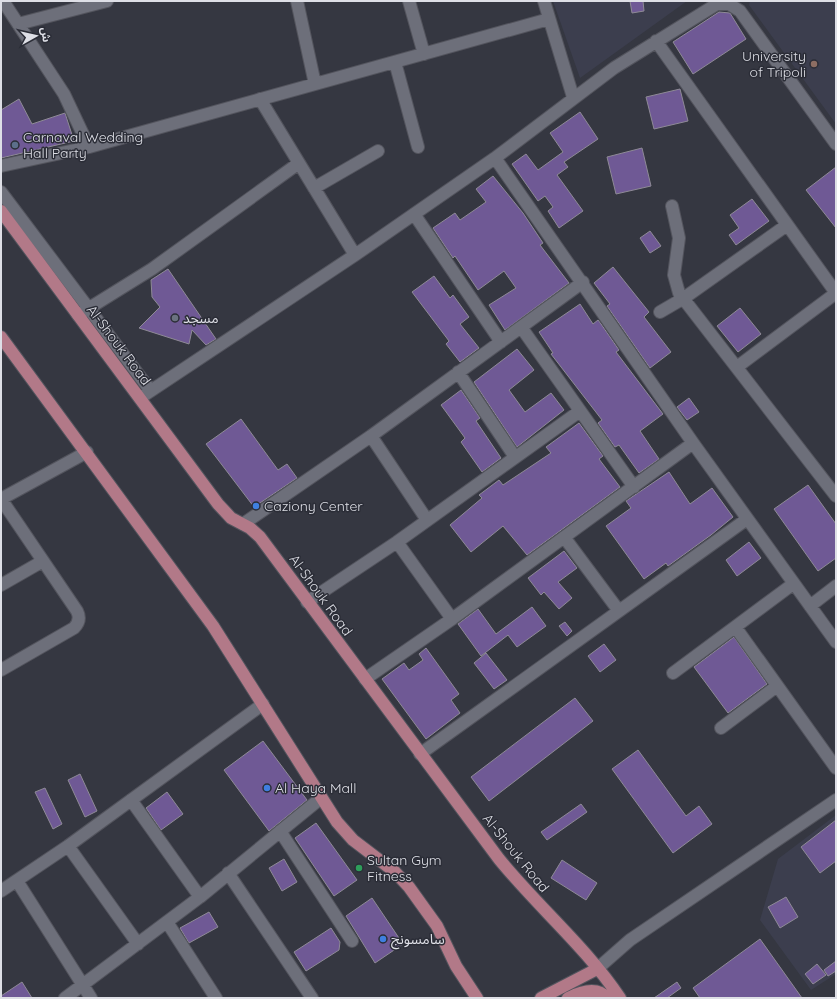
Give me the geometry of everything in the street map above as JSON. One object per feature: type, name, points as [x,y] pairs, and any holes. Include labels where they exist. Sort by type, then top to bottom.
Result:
[{"type":"main road","name":"Al-Shouk Road","points":[[1,211],[83,311],[140,398],[226,514],[243,524],[260,537],[420,754],[520,884],[598,968],[613,997]]},
{"type":"main road","points":[[1,337],[87,452],[213,626],[263,704],[293,755],[337,822],[353,840],[395,872],[409,887],[437,926],[456,966],[478,998]]},
{"type":"main road","points":[[541,998],[598,968]]},
{"type":"main road","name":"Al-Shouk Road","points":[[568,998],[583,992],[593,991],[613,997]]},
{"type":"street","points":[[3,1],[64,94],[88,147]]},
{"type":"street","points":[[18,24],[107,1]]},
{"type":"street","points":[[297,1],[315,84]]},
{"type":"street","points":[[409,1],[424,54]]},
{"type":"street","points":[[544,1],[573,97]]},
{"type":"street","points":[[140,398],[414,214],[494,158],[573,97],[614,68],[717,4],[730,4],[735,6],[836,144]]},
{"type":"street","points":[[1,166],[88,147],[549,19]]},
{"type":"street","points":[[656,41],[836,293],[737,367]]},
{"type":"street","points":[[395,62],[418,147]]},
{"type":"street","points":[[260,99],[355,255]]},
{"type":"street","points":[[314,188],[378,151]]},
{"type":"street","points":[[494,158],[693,443],[836,642]]},
{"type":"street","points":[[83,311],[152,269],[299,163]]},
{"type":"street","points":[[1,192],[83,311],[150,390]]},
{"type":"street","points":[[672,206],[679,238],[674,275],[679,293],[836,496]]},
{"type":"street","points":[[414,214],[501,342]]},
{"type":"street","points":[[660,312],[684,298],[787,225]]},
{"type":"street","points":[[243,524],[371,436],[582,282]]},
{"type":"street","points":[[521,327],[634,487]]},
{"type":"street","points":[[458,372],[516,457]]},
{"type":"street","points":[[307,602],[397,542],[580,411]]},
{"type":"street","points":[[371,436],[427,520]]},
{"type":"street","points":[[365,679],[452,620],[693,443]]},
{"type":"street","points":[[1,670],[74,628],[78,623],[79,617],[1,499],[87,452]]},
{"type":"street","points":[[420,754],[747,518]]},
{"type":"street","points":[[564,537],[619,611]]},
{"type":"street","points":[[397,542],[452,620]]},
{"type":"street","points":[[1,585],[43,561]]},
{"type":"street","points":[[673,673],[736,628],[793,584]]},
{"type":"street","points":[[810,606],[836,586]]},
{"type":"street","points":[[736,628],[836,768]]},
{"type":"street","points":[[721,728],[777,686]]},
{"type":"street","points":[[1,891],[68,846],[263,704]]},
{"type":"street","points":[[65,998],[200,897],[322,798]]},
{"type":"street","points":[[131,800],[200,897]]},
{"type":"street","points":[[598,968],[630,940],[836,800]]},
{"type":"street","points":[[280,831],[352,941]]},
{"type":"street","points":[[68,846],[138,944]]},
{"type":"street","points":[[228,873],[312,998]]},
{"type":"street","points":[[17,881],[91,998]]},
{"type":"street","points":[[167,922],[216,998]]},
{"type":"shaded area","points":[[553,1],[687,1],[580,78]]},
{"type":"shaded area","name":"University of Tripoli","points":[[750,1],[836,1],[836,124],[749,5]]},
{"type":"shaded area","points":[[836,815],[836,974],[811,990],[760,920],[778,859]]},
{"type":"building","points":[[630,1],[643,1],[644,11],[632,13]]},
{"type":"building","points":[[719,12],[730,13],[746,39],[693,74],[673,42]]},
{"type":"building","points":[[680,89],[688,121],[654,129],[646,97]]},
{"type":"building","points":[[19,99],[32,124],[65,113],[74,141],[1,158],[1,110]]},
{"type":"building","points":[[580,112],[598,139],[564,162],[568,167],[557,175],[583,211],[559,228],[548,211],[553,207],[545,196],[538,201],[512,164],[526,154],[538,170],[563,152],[550,133]]},
{"type":"building","points":[[642,148],[651,186],[616,194],[607,157]]},
{"type":"building","points":[[836,167],[836,228],[806,190]]},
{"type":"building","points":[[493,176],[523,213],[543,243],[540,245],[569,283],[505,330],[489,305],[516,288],[504,271],[478,290],[455,256],[453,258],[433,228],[455,213],[460,220],[486,202],[476,189]]},
{"type":"building","points":[[752,199],[769,221],[736,245],[729,235],[739,228],[730,215]]},
{"type":"building","points":[[650,231],[661,246],[650,253],[640,238]]},
{"type":"building","points":[[613,267],[649,312],[644,317],[671,352],[650,368],[607,306],[610,304],[594,283]]},
{"type":"building","name":"مسجد","points":[[168,269],[216,339],[206,345],[192,330],[189,344],[139,328],[160,307],[152,297],[151,280]]},
{"type":"building","points":[[434,276],[450,298],[453,295],[469,317],[460,324],[479,348],[460,362],[446,344],[449,341],[412,292]]},
{"type":"building","points":[[580,304],[593,324],[598,320],[619,350],[616,352],[663,414],[640,431],[659,459],[639,473],[619,445],[615,447],[598,423],[602,420],[551,354],[553,353],[539,332]]},
{"type":"building","points":[[740,308],[761,334],[738,352],[717,326]]},
{"type":"building","points":[[517,349],[534,370],[509,390],[525,412],[551,393],[564,410],[517,447],[474,382]]},
{"type":"building","points":[[461,390],[480,418],[476,421],[501,458],[482,472],[461,442],[465,438],[441,405]]},
{"type":"building","points":[[689,398],[699,412],[687,420],[677,407]]},
{"type":"building","points":[[241,419],[278,470],[287,464],[297,478],[254,507],[206,444]]},
{"type":"building","points":[[579,423],[603,456],[599,459],[620,487],[527,555],[503,526],[471,552],[450,525],[482,498],[479,495],[499,480],[503,485],[551,453],[546,447]]},
{"type":"building","points":[[669,472],[690,504],[712,488],[733,517],[668,566],[666,563],[644,579],[606,526],[631,508],[626,501]]},
{"type":"building","points":[[808,485],[836,524],[836,558],[818,571],[774,509]]},
{"type":"building","points":[[749,542],[761,558],[737,576],[726,560]]},
{"type":"building","points":[[564,551],[577,568],[558,582],[572,598],[559,609],[544,592],[541,595],[528,578]]},
{"type":"building","points":[[532,607],[546,626],[517,647],[508,635],[481,656],[458,624],[478,609],[496,634]]},
{"type":"building","points":[[565,622],[572,631],[567,636],[559,626]]},
{"type":"building","points":[[734,637],[767,684],[728,713],[694,667]]},
{"type":"building","points":[[604,644],[616,660],[600,672],[588,656]]},
{"type":"building","points":[[426,648],[459,694],[451,700],[460,713],[426,739],[382,679],[404,663],[409,670],[423,660],[419,654]]},
{"type":"building","points":[[486,653],[507,680],[494,689],[474,663]]},
{"type":"building","points":[[575,698],[593,721],[489,801],[471,777]]},
{"type":"building","name":"Al Haya Mall","points":[[263,741],[307,800],[269,831],[224,770]]},
{"type":"building","points":[[638,750],[686,816],[699,806],[712,824],[673,853],[612,769]]},
{"type":"building","points":[[80,774],[97,811],[85,817],[68,780]]},
{"type":"building","points":[[45,788],[62,824],[53,829],[35,792]]},
{"type":"building","points":[[167,792],[183,814],[161,830],[146,808]]},
{"type":"building","points":[[581,804],[587,812],[547,840],[541,832]]},
{"type":"building","points":[[836,820],[836,861],[820,873],[801,847]]},
{"type":"building","points":[[316,823],[357,880],[334,896],[295,838]]},
{"type":"building","points":[[284,859],[297,882],[282,891],[269,868]]},
{"type":"building","points":[[562,860],[597,883],[586,900],[551,878]]},
{"type":"building","points":[[786,897],[798,917],[780,928],[768,907]]},
{"type":"building","points":[[372,898],[403,944],[375,963],[346,916]]},
{"type":"building","points":[[209,912],[218,927],[189,943],[180,928]]},
{"type":"building","points":[[331,928],[340,942],[339,950],[306,971],[294,952]]},
{"type":"building","points":[[760,939],[802,998],[700,998],[693,988]]},
{"type":"building","points":[[836,961],[836,971],[828,976],[824,970]]},
{"type":"building","points":[[817,964],[826,975],[813,984],[805,974]]},
{"type":"building","points":[[22,982],[32,998],[1,998],[1,996]]},
{"type":"building","points":[[677,982],[681,988],[667,998],[654,998]]},
{"type":"place","name":"University of Tripoli","points":[[814,64]]},
{"type":"place","name":"Carnaval Wedding Hall Party","points":[[15,145]]},
{"type":"place","name":"مسجد","points":[[175,318]]},
{"type":"place","name":"Caziony Center","points":[[256,506]]},
{"type":"place","name":"Al Haya Mall","points":[[267,788]]},
{"type":"place","name":"Sultan Gym Fitness","points":[[359,868]]},
{"type":"place","name":"سامسونج","points":[[383,939]]}]
